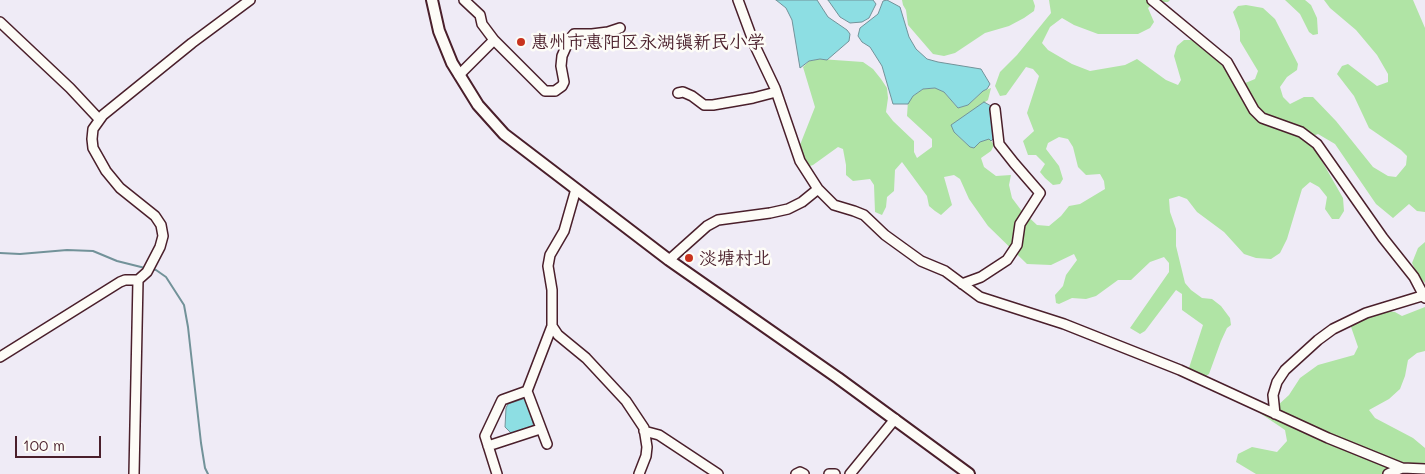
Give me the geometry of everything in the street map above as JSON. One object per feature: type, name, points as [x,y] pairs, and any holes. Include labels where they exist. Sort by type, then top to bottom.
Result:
[{"type":"main road","points":[[432,0],[442,40],[459,75],[483,111],[500,130],[669,260],[895,419],[969,474]]},
{"type":"street","points":[[0,357],[120,282],[138,280],[147,272],[158,254],[163,236],[162,229],[158,219],[116,185],[95,154],[92,134],[99,119],[192,43],[250,0]]},
{"type":"street","points":[[464,0],[480,15],[482,24],[494,40],[540,88],[546,91],[555,91],[564,82],[561,66],[562,56],[574,34],[592,34],[620,28]]},
{"type":"street","points":[[738,0],[751,37],[776,92],[800,161],[818,189],[834,205],[864,215],[885,235],[915,256],[945,271],[980,297],[1064,324],[1180,370],[1275,414],[1402,468],[1425,469]]},
{"type":"street","points":[[1152,0],[1227,62],[1254,110],[1262,118],[1301,132],[1317,144],[1425,296],[1366,314],[1333,329],[1318,340],[1284,370],[1277,382],[1273,395],[1275,414]]},
{"type":"street","points":[[0,22],[70,88],[99,119]]},
{"type":"street","points":[[459,75],[494,40]]},
{"type":"street","points":[[678,93],[682,92],[692,96],[704,105],[713,105],[776,92]]},
{"type":"street","points":[[962,284],[981,277],[1007,260],[1017,245],[1020,224],[1040,193],[999,144],[995,109]]},
{"type":"street","points":[[547,444],[527,391],[552,326],[552,290],[548,266],[550,255],[564,231],[576,189]]},
{"type":"street","points":[[669,260],[707,226],[718,220],[770,213],[788,208],[802,202],[818,189]]},
{"type":"street","points":[[134,474],[138,280]]},
{"type":"street","points":[[552,326],[558,335],[586,358],[626,400],[644,431],[647,447],[646,456],[639,474]]},
{"type":"street","points":[[497,474],[485,436],[502,400],[527,391]]},
{"type":"street","points":[[850,474],[895,419]]},
{"type":"street","points":[[488,446],[540,429]]},
{"type":"street","points":[[644,431],[659,435],[718,474]]},
{"type":"street","points":[[1388,474],[1402,468]]},
{"type":"street","points":[[796,474],[800,472],[804,474]]},
{"type":"street","points":[[829,474],[835,474]]},
{"type":"green space","points":[[902,0],[1033,0],[1035,6],[1034,11],[1024,18],[1009,26],[985,33],[955,53],[944,56],[933,54],[908,25],[906,10]]},
{"type":"green space","points":[[1049,0],[1170,0],[1168,2],[1154,2],[1148,8],[1154,22],[1150,28],[1138,34],[1098,34],[1074,25],[1062,18],[1050,27],[1042,43],[1048,50],[1072,64],[1090,71],[1125,65],[1137,59],[1166,80],[1178,85],[1181,80],[1174,56],[1177,46],[1184,40],[1191,40],[1214,52],[1231,76],[1243,84],[1255,79],[1258,71],[1240,41],[1240,31],[1233,12],[1238,6],[1246,5],[1263,8],[1275,19],[1298,64],[1297,70],[1287,77],[1280,87],[1283,97],[1290,104],[1304,97],[1313,97],[1336,121],[1373,167],[1388,176],[1396,177],[1406,165],[1407,156],[1369,128],[1354,96],[1337,74],[1342,66],[1348,64],[1377,86],[1388,82],[1388,74],[1377,55],[1356,30],[1330,8],[1324,0],[1413,0],[1425,28],[1425,212],[1417,211],[1409,204],[1393,218],[1376,204],[1335,144],[1318,134],[1313,136],[1311,142],[1343,198],[1344,211],[1339,219],[1332,219],[1325,209],[1327,197],[1319,187],[1310,182],[1302,189],[1287,239],[1280,253],[1271,259],[1256,258],[1244,254],[1224,232],[1197,212],[1187,199],[1179,196],[1169,199],[1170,212],[1176,229],[1176,246],[1185,283],[1202,298],[1212,299],[1221,306],[1230,318],[1231,325],[1227,328],[1221,341],[1209,374],[1203,378],[1188,371],[1203,325],[1182,310],[1182,294],[1176,290],[1145,331],[1140,334],[1130,328],[1169,272],[1169,263],[1164,257],[1150,262],[1131,280],[1118,280],[1096,296],[1086,299],[1072,298],[1059,304],[1056,303],[1055,295],[1063,286],[1066,275],[1077,260],[1074,254],[1051,265],[1027,264],[988,226],[969,199],[960,179],[954,175],[944,177],[952,205],[941,215],[929,206],[927,196],[902,162],[895,170],[894,191],[887,197],[886,207],[882,215],[875,212],[874,185],[870,179],[853,181],[846,175],[843,149],[838,147],[813,165],[801,169],[796,155],[815,107],[803,67],[809,61],[820,59],[863,62],[873,69],[887,88],[886,112],[914,141],[914,152],[917,158],[932,147],[932,139],[907,116],[908,101],[913,96],[923,89],[936,88],[944,92],[958,108],[968,105],[983,91],[991,88],[988,100],[952,125],[954,132],[970,147],[974,148],[980,142],[989,138],[994,145],[991,151],[981,158],[984,167],[996,176],[1011,175],[1009,185],[1012,198],[1021,210],[1037,225],[1049,226],[1069,206],[1080,204],[1105,189],[1104,181],[1100,174],[1086,175],[1078,167],[1073,147],[1068,139],[1059,137],[1048,143],[1046,149],[1059,166],[1063,179],[1060,184],[1053,185],[1045,178],[1040,172],[1045,164],[1036,155],[1028,155],[1023,141],[1034,131],[1027,113],[1039,76],[1033,69],[1026,67],[1006,95],[1000,96],[995,86],[1000,72],[1017,55],[1051,13]]},
{"type":"green space","points":[[1285,0],[1305,0],[1311,5],[1317,18],[1318,34],[1313,35],[1309,32],[1300,14]]},
{"type":"green space","points":[[1425,242],[1425,283],[1418,276],[1412,263],[1418,248]]},
{"type":"green space","points":[[1425,307],[1425,351],[1417,353],[1408,360],[1400,389],[1389,399],[1369,410],[1375,418],[1413,438],[1425,448],[1425,464],[1423,467],[1413,474],[1256,474],[1236,462],[1238,454],[1252,447],[1277,452],[1287,441],[1285,430],[1242,401],[1276,407],[1289,395],[1300,378],[1318,365],[1354,355],[1358,347],[1350,324],[1387,311],[1395,312],[1402,316]]},
{"type":"water","points":[[776,0],[817,0],[828,17],[847,30],[850,34],[849,41],[827,60],[809,61],[800,68],[792,20],[786,8]]},
{"type":"water","points":[[828,0],[873,0],[876,4],[869,18],[862,22],[850,23],[840,17]]},
{"type":"water","points":[[887,0],[900,7],[909,37],[916,49],[927,59],[981,69],[990,84],[987,89],[968,105],[958,108],[944,92],[935,88],[923,89],[913,96],[908,104],[893,104],[882,66],[870,47],[862,42],[858,36],[860,28],[878,14],[883,1]]},
{"type":"water","points":[[984,102],[991,106],[994,138],[991,141],[989,139],[980,142],[974,148],[970,147],[954,132],[951,125]]},
{"type":"water","points":[[526,398],[534,427],[514,436],[505,427],[506,408],[508,404]]},
{"type":"waterway","points":[[0,253],[20,254],[67,250],[93,251],[117,261],[145,268]]},
{"type":"waterway","points":[[152,269],[166,277],[184,305],[201,443],[205,468],[208,474]]},
{"type":"place","name":"惠州市惠阳区永湖镇新民小学","points":[[521,42]]},
{"type":"place","name":"淡塘村北","points":[[689,258]]}]
